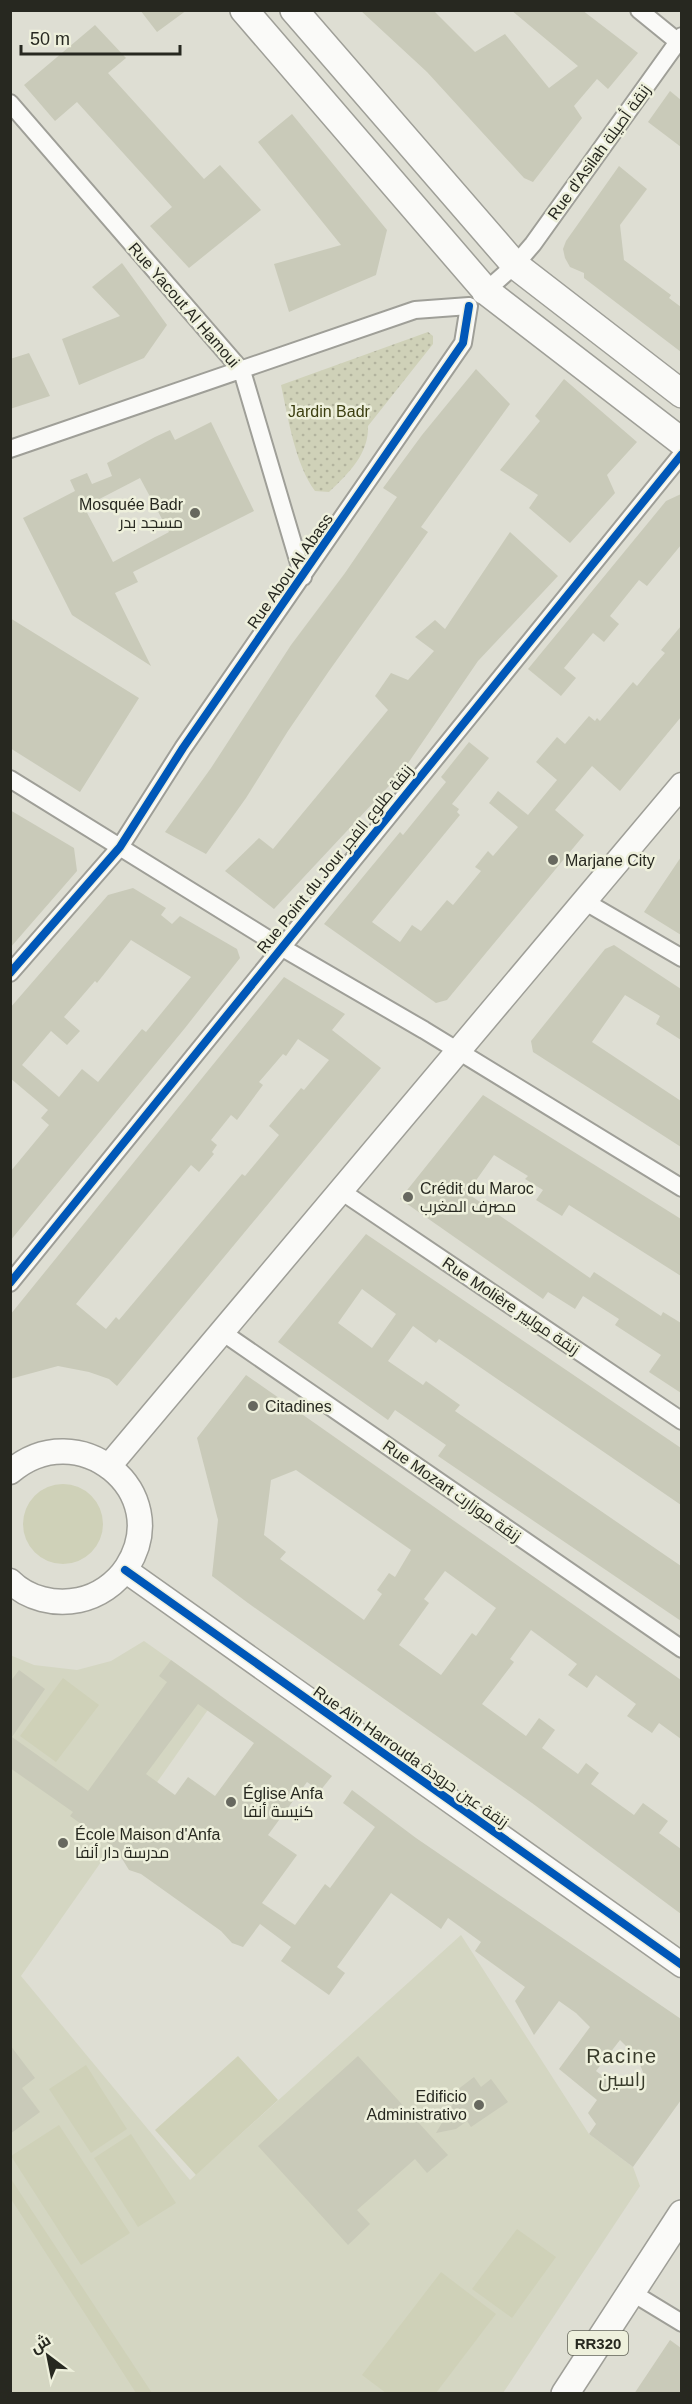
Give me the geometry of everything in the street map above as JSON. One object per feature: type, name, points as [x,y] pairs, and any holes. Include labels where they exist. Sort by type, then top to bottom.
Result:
[{"type":"main road","points":[[244,10],[478,298],[681,442]]},
{"type":"main road","points":[[294,10],[515,265],[681,394]]},
{"type":"main road","points":[[110,1466],[681,785]]},
{"type":"main road","points":[[10,1472],[33,1457],[59,1451],[87,1454],[110,1466],[129,1488],[139,1518],[135,1549],[125,1570],[106,1589],[81,1600],[55,1602],[17,1593]]},
{"type":"main road","name":"Rue Aïn Harrouda زنقة عين حرودة","points":[[125,1570],[681,1965]]},
{"type":"main road","name":"RR320","points":[[565,2394],[681,2214]]},
{"type":"street","points":[[639,10],[680,41]]},
{"type":"street","name":"Rue d'Asilah زنقة أصيلة","points":[[478,298],[515,265],[533,244],[680,41]]},
{"type":"street","name":"Rue Yacout Al Hamoui","points":[[10,103],[242,371],[303,577]]},
{"type":"street","points":[[10,449],[416,310],[478,298]]},
{"type":"street","name":"Rue Abou Al Abass","points":[[10,973],[120,847],[183,748],[463,343],[478,298]]},
{"type":"street","name":"Rue Point du Jour زنقة طلوع الفجر","points":[[10,1283],[681,454]]},
{"type":"street","points":[[10,779],[281,947],[458,1051],[681,1188]]},
{"type":"street","points":[[584,901],[681,958]]},
{"type":"street","name":"Rue Molière زنقة موليير","points":[[341,1191],[681,1421]]},
{"type":"street","name":"Rue Mozart زنقة موزارت","points":[[222,1332],[681,1649]]},
{"type":"street","points":[[631,2292],[681,2323]]},
{"type":"shaded area","points":[[144,1641],[219,1694],[21,1976],[190,2180],[461,1935],[589,2134],[633,2167],[640,2186],[503,2393],[11,2393],[10,1655],[34,1665],[77,1670],[111,1661]]},
{"type":"green space","name":"Jardin Badr","points":[[428,332],[433,336],[433,344],[368,426],[365,446],[356,463],[329,492],[315,491],[297,454],[281,385]]},
{"type":"green space","points":[[63,1484],[78,1487],[91,1496],[100,1509],[103,1524],[100,1539],[91,1552],[78,1561],[63,1564],[48,1561],[35,1552],[26,1539],[23,1524],[26,1509],[35,1496],[48,1487]]},
{"type":"green space","points":[[63,1678],[99,1705],[56,1762],[20,1736]]},
{"type":"green space","points":[[238,2056],[278,2100],[196,2175],[155,2130]]},
{"type":"green space","points":[[86,2065],[127,2129],[91,2153],[49,2089]]},
{"type":"green space","points":[[59,2125],[130,2233],[81,2265],[11,2156]]},
{"type":"green space","points":[[131,2134],[176,2203],[138,2227],[94,2158]]},
{"type":"green space","points":[[11,2179],[152,2393],[136,2393],[11,2199]]},
{"type":"green space","points":[[517,2229],[556,2257],[512,2318],[472,2289]]},
{"type":"green space","points":[[441,2272],[496,2314],[436,2393],[386,2393],[362,2375]]},
{"type":"building","points":[[140,10],[187,10],[157,32]]},
{"type":"building","points":[[360,10],[433,10],[475,52],[505,34],[549,88],[578,66],[511,10],[582,10],[638,53],[608,89],[597,79],[574,106],[582,118],[533,182],[524,178],[427,72]]},
{"type":"building","points":[[95,25],[126,58],[108,73],[204,179],[220,165],[261,210],[189,268],[150,226],[172,207],[77,102],[55,121],[24,85]]},
{"type":"building","points":[[670,91],[681,100],[681,147],[648,122]]},
{"type":"building","points":[[292,114],[387,230],[376,275],[289,312],[274,264],[341,245],[258,142]]},
{"type":"building","points":[[619,166],[647,189],[620,225],[624,260],[671,295],[669,298],[681,307],[681,352],[584,278],[584,273],[570,267],[565,258],[563,249],[566,241]]},
{"type":"building","points":[[122,263],[167,325],[144,358],[79,385],[62,339],[120,316],[92,287]]},
{"type":"building","points":[[29,353],[50,396],[10,409],[10,359]]},
{"type":"building","points":[[476,369],[510,404],[421,527],[428,532],[329,671],[246,798],[206,854],[165,832],[211,768],[291,645],[345,573],[397,497],[383,488],[422,435]]},
{"type":"building","points":[[564,379],[637,442],[607,475],[615,493],[570,543],[529,508],[538,495],[500,470],[540,421],[535,416]]},
{"type":"building","name":"Mosquée Badr مسجد بدر","points":[[211,422],[254,511],[133,572],[138,582],[115,593],[151,666],[72,615],[23,518],[75,491],[70,480],[87,473],[92,484],[112,476],[107,463],[155,437],[170,430],[175,440]],"holes":[[[140,478],[169,532],[113,562],[84,507]]]},
{"type":"building","points":[[681,494],[681,545],[647,586],[639,580],[610,616],[619,624],[604,642],[593,633],[564,668],[576,678],[561,696],[528,669],[666,501]]},
{"type":"building","points":[[510,532],[558,576],[478,661],[402,772],[274,909],[225,871],[259,838],[273,849],[388,710],[375,696],[391,673],[408,680],[434,651],[415,637],[435,620],[445,629]]},
{"type":"building","points":[[10,618],[139,698],[80,792],[10,748]]},
{"type":"building","points":[[681,626],[681,717],[620,791],[592,766],[555,810],[584,835],[447,1000],[436,1003],[324,924],[400,832],[403,835],[446,782],[441,777],[469,742],[489,758],[452,804],[459,809],[457,812],[460,815],[372,922],[400,942],[412,925],[421,931],[447,900],[453,905],[481,871],[475,867],[488,851],[493,856],[518,827],[489,803],[498,791],[528,815],[557,780],[536,762],[557,737],[565,744],[589,716],[595,721],[597,718],[600,721],[633,682],[637,686],[665,653],[661,650]]},
{"type":"building","points":[[10,810],[74,848],[77,871],[10,948]]},
{"type":"building","points":[[681,857],[681,935],[644,912]]},
{"type":"building","points":[[133,888],[166,908],[161,915],[172,924],[180,916],[237,949],[240,958],[10,1241],[10,1172],[49,1125],[41,1118],[48,1110],[10,1078],[10,1008],[108,895]],"holes":[[[131,940],[191,977],[146,1032],[142,1029],[98,1082],[82,1069],[59,1097],[22,1065],[51,1031],[67,1045],[80,1031],[64,1017],[95,981],[97,983]]]},
{"type":"building","points":[[614,945],[681,989],[681,1040],[656,1024],[660,1016],[625,995],[592,1042],[681,1101],[681,1147],[533,1052],[531,1041],[605,949]]},
{"type":"building","points":[[284,977],[345,1014],[332,1030],[381,1068],[117,1386],[109,1379],[89,1372],[58,1366],[10,1379],[10,1315]],"holes":[[[298,1039],[329,1060],[304,1090],[301,1088],[269,1126],[279,1135],[245,1176],[242,1174],[119,1320],[116,1317],[106,1329],[76,1304],[191,1165],[199,1172],[214,1154],[212,1152],[217,1145],[211,1140],[231,1115],[237,1120],[263,1085],[259,1082],[283,1054],[286,1056]]]},
{"type":"building","points":[[483,1095],[681,1219],[681,1276],[569,1205],[562,1216],[536,1200],[543,1190],[525,1179],[528,1176],[494,1155],[467,1193],[590,1278],[594,1272],[661,1316],[663,1312],[681,1323],[681,1393],[649,1372],[661,1355],[615,1325],[619,1319],[583,1296],[575,1309],[548,1292],[543,1299],[400,1199]]},
{"type":"building","points":[[366,1234],[681,1448],[681,1505],[439,1339],[436,1343],[413,1326],[388,1361],[423,1385],[426,1381],[460,1405],[455,1411],[681,1566],[681,1621],[438,1456],[446,1445],[395,1410],[388,1420],[278,1342]],"holes":[[[362,1289],[396,1314],[372,1348],[338,1323]]]},
{"type":"building","points":[[246,1375],[681,1680],[681,1739],[659,1723],[652,1733],[627,1716],[636,1704],[596,1675],[587,1688],[568,1675],[577,1664],[531,1630],[510,1659],[514,1662],[482,1704],[526,1736],[539,1718],[555,1730],[542,1748],[578,1774],[586,1763],[599,1773],[591,1784],[634,1815],[643,1803],[668,1821],[659,1833],[681,1849],[681,1914],[532,1803],[212,1576],[218,1520],[197,1438]],"holes":[[[296,1470],[411,1550],[395,1577],[389,1573],[377,1590],[382,1594],[364,1620],[280,1559],[286,1552],[264,1535],[271,1480]],[[445,1571],[496,1608],[476,1636],[472,1633],[441,1675],[399,1645],[429,1603],[424,1599]]]},
{"type":"building","points":[[171,1660],[332,1776],[320,1791],[307,1782],[268,1835],[297,1855],[262,1903],[295,1925],[325,1884],[330,1888],[375,1827],[343,1803],[352,1790],[416,1838],[681,2019],[681,2100],[633,2167],[589,2134],[596,2124],[588,2113],[597,2100],[559,2069],[590,2027],[559,2001],[534,2035],[515,2001],[525,1987],[475,1951],[481,1942],[448,1918],[441,1929],[391,1893],[337,1967],[345,1973],[329,1995],[281,1961],[291,1947],[260,1924],[243,1947],[232,1943],[221,1931],[141,1874],[129,1870],[116,1849],[70,1816],[73,1812],[10,1768],[10,1682],[19,1670],[45,1689],[12,1737],[88,1791],[167,1682],[159,1676]],"holes":[[[198,1704],[254,1743],[215,1796],[188,1777],[175,1795],[146,1774]],[[620,2040],[637,2057],[646,2080],[620,2089],[596,2071]]]},
{"type":"building","points":[[10,2045],[35,2078],[22,2088],[40,2112],[10,2134]]},
{"type":"building","points":[[358,2056],[448,2155],[427,2173],[415,2159],[357,2210],[370,2224],[348,2245],[258,2146]]},
{"type":"building","name":"Edificio Administrativo","points":[[474,2077],[481,2087],[491,2079],[508,2102],[471,2127],[467,2121],[456,2129],[436,2133],[453,2104],[448,2097]]},
{"type":"building","points":[[670,2340],[681,2348],[681,2394],[634,2394]]},
{"type":"cycle path","points":[[10,973],[120,847],[183,748],[463,343],[469,306]]},
{"type":"cycle path","points":[[10,1283],[682,454]]},
{"type":"cycle path","points":[[125,1570],[682,1965]]},
{"type":"place","name":"Mosquée Badr مسجد بدر","points":[[195,513]]},
{"type":"place","name":"Marjane City","points":[[553,860]]},
{"type":"place","name":"Crédit du Maroc مصرف المغرب","points":[[408,1197]]},
{"type":"place","name":"Citadines","points":[[253,1406]]},
{"type":"place","name":"Église Anfa كنيسة أنفا","points":[[231,1802]]},
{"type":"place","name":"École Maison d'Anfa مدرسة دار أنفا","points":[[63,1843]]},
{"type":"place","name":"Edificio Administrativo","points":[[479,2105]]},
{"type":"district","name":"Racine راسين","points":[[622,2068]]}]
